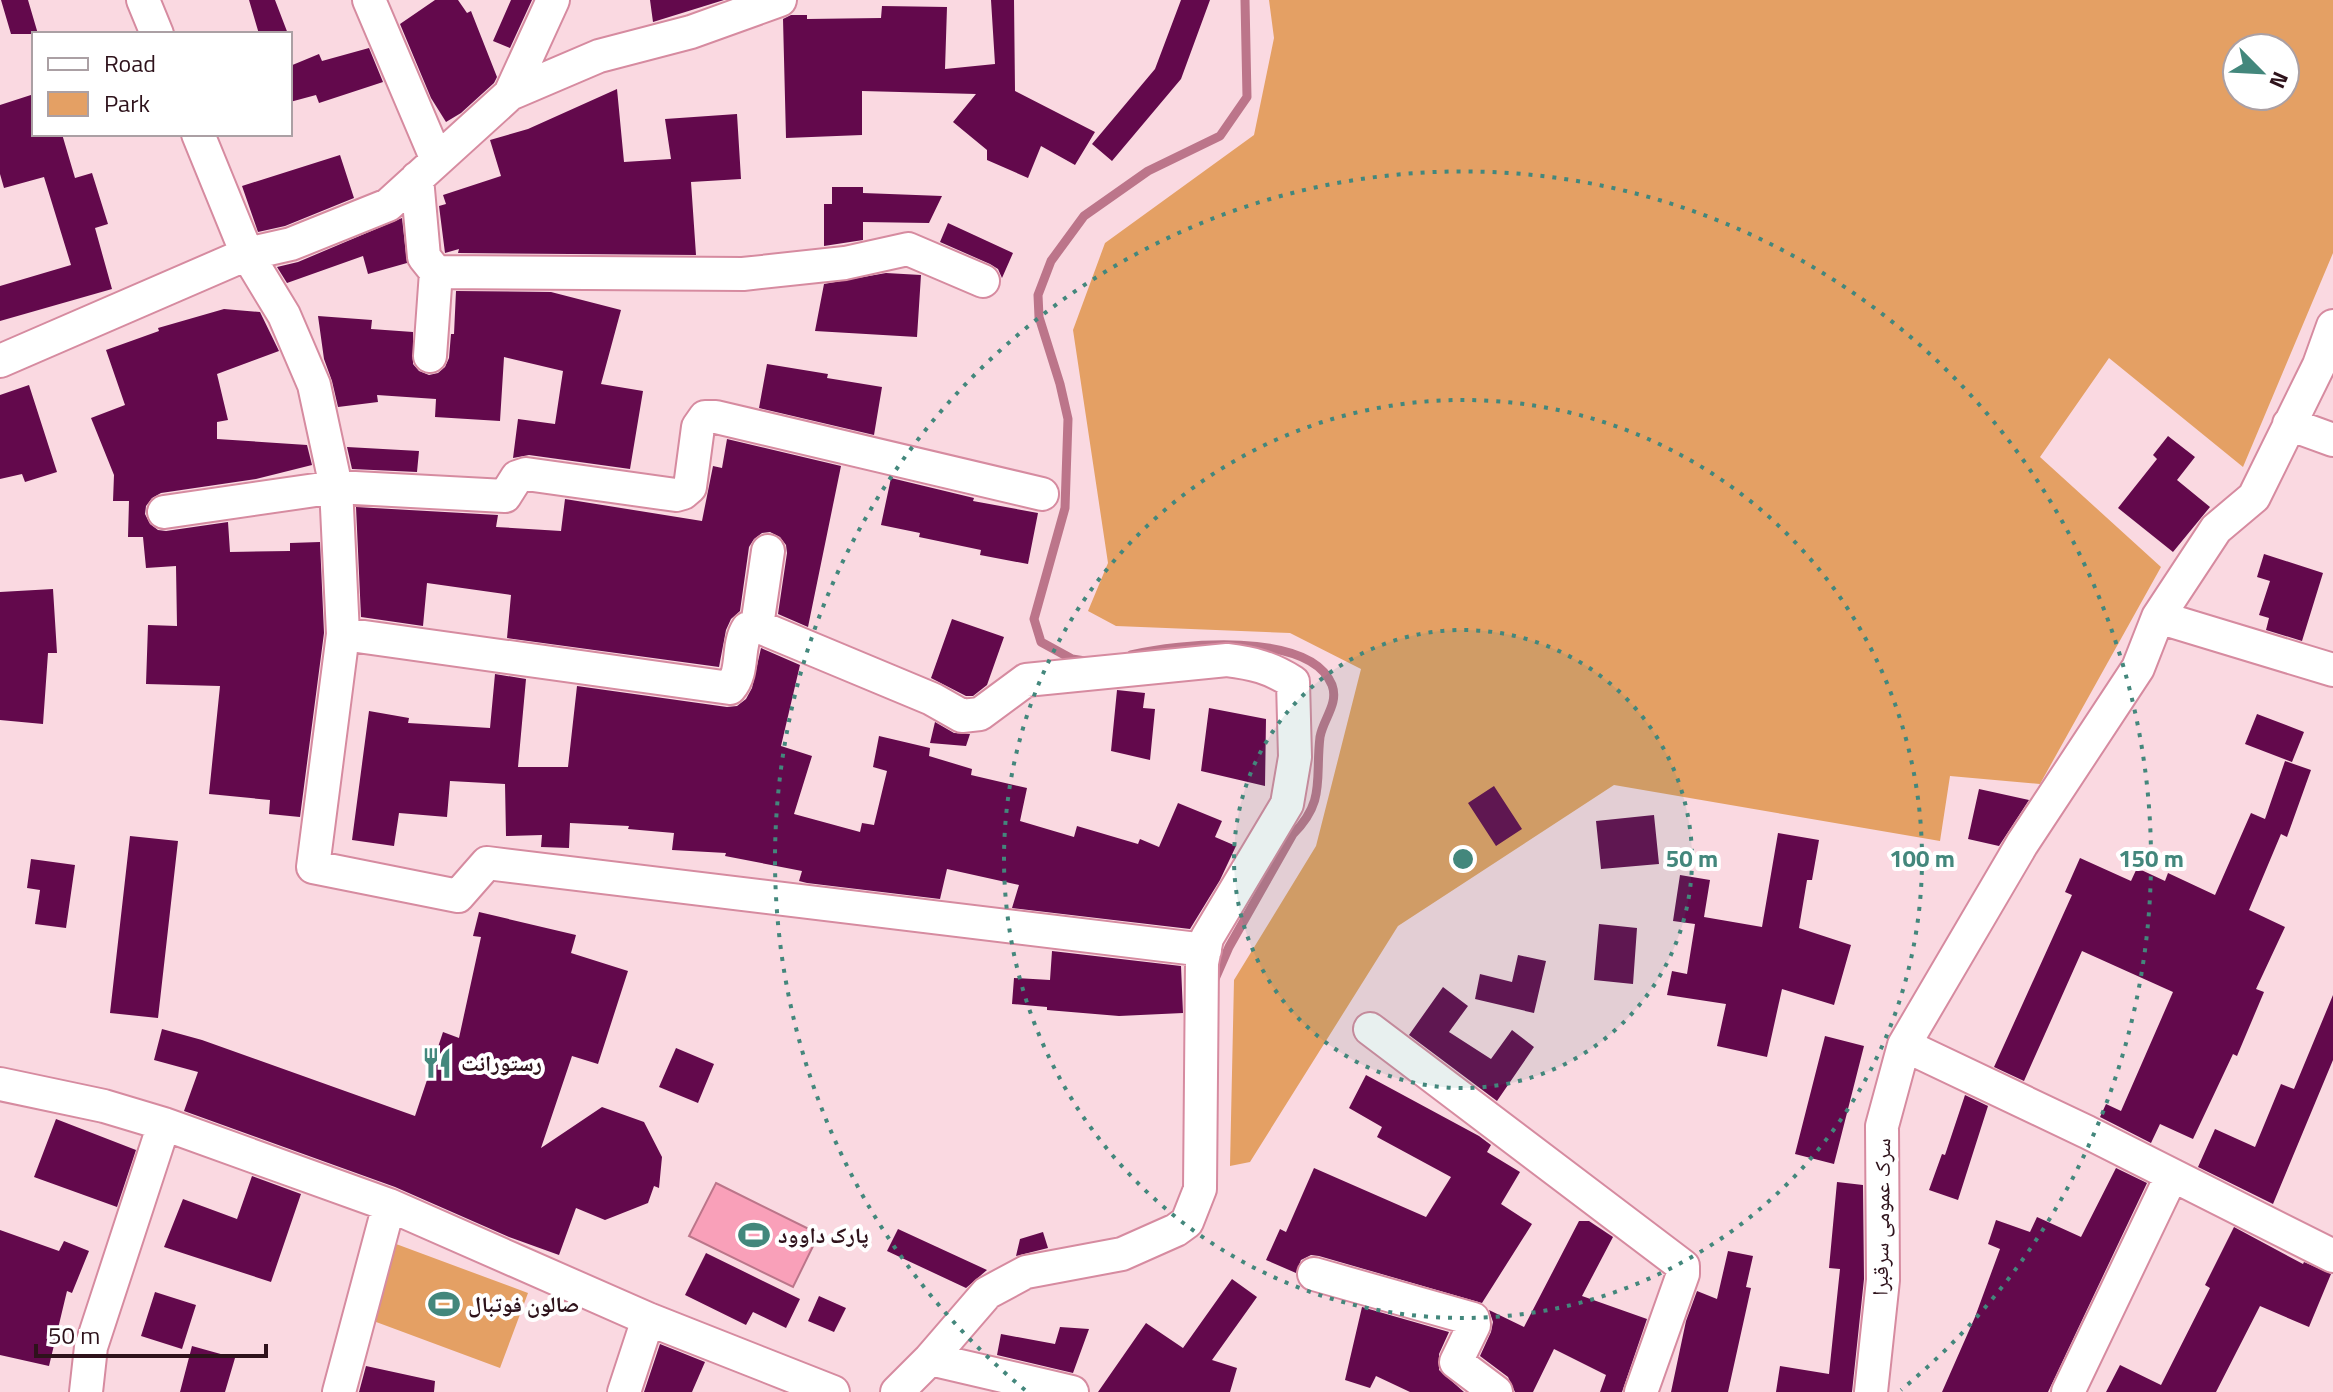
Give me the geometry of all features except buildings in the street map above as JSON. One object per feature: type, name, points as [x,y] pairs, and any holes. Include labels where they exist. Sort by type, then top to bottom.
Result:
[{"type":"street","points":[[143,0],[156,32]]},
{"type":"street","points":[[369,0],[427,169],[424,257],[436,272],[430,356]]},
{"type":"street","points":[[510,94],[553,0]]},
{"type":"street","points":[[0,361],[247,254],[291,244],[388,205],[510,94],[599,56],[691,32],[780,0]]},
{"type":"street","points":[[199,136],[247,254],[284,315],[314,385],[336,487],[343,634],[313,867],[458,896],[487,863],[1205,950]]},
{"type":"street","points":[[436,272],[743,274],[845,263],[908,249],[983,281]]},
{"type":"street","name":"سرک عمومی سرقبرا","points":[[1871,1392],[1883,1280],[1882,1126],[1904,1045],[2022,844],[2138,668],[2158,617],[2216,529],[2254,497],[2319,365],[2333,326]]},
{"type":"street","points":[[164,512],[336,487],[505,496],[517,477],[526,474],[676,495],[690,487],[698,427],[705,417],[716,417],[1042,494]]},
{"type":"street","points":[[2289,424],[2333,440]]},
{"type":"street","points":[[757,626],[768,551]]},
{"type":"street","points":[[2158,617],[2333,670]]},
{"type":"street","points":[[343,634],[730,688],[738,675],[744,635],[748,628],[757,626],[932,699],[962,716],[980,714],[1026,680],[1227,660],[1258,664],[1293,682],[1295,757],[1287,804],[1207,938],[1202,963],[1200,1189],[1187,1222],[1122,1254],[1026,1272],[987,1293],[897,1392]]},
{"type":"street","points":[[1370,1029],[1683,1266],[1683,1274],[1641,1392]]},
{"type":"street","points":[[1904,1045],[2087,1132],[2333,1256]]},
{"type":"street","points":[[0,1084],[104,1106],[164,1124],[389,1205],[648,1319],[833,1392]]},
{"type":"street","points":[[86,1392],[91,1347],[164,1124]]},
{"type":"street","points":[[2068,1392],[2171,1177]]},
{"type":"street","points":[[339,1392],[389,1205]]},
{"type":"street","points":[[1314,1274],[1473,1319],[1474,1325],[1456,1362],[1496,1392]]},
{"type":"street","points":[[624,1392],[648,1319]]},
{"type":"street","points":[[930,1359],[971,1381],[1072,1392]]},
{"type":"green space","points":[[1269,0],[2333,0],[2333,253],[2243,467],[2109,358],[2040,457],[2161,567],[2040,784],[1950,776],[1940,841],[1614,785],[1398,926],[1250,1162],[1230,1166],[1234,980],[1316,846],[1361,669],[1290,633],[1116,626],[1088,611],[1108,563],[1073,330],[1105,243],[1254,135],[1274,38]]},
{"type":"green space","name":"صالون فوتبال","points":[[388,1241],[528,1293],[500,1368],[360,1316]]},
{"type":"shaded area","name":"پارک داوود","points":[[716,1183],[819,1234],[793,1287],[689,1236]]},
{"type":"waterway","points":[[1085,661],[1072,659],[1041,642],[1034,619],[1065,508],[1068,419],[1039,317],[1038,295],[1051,261],[1084,216],[1148,171],[1220,136],[1247,97],[1245,0]]},
{"type":"waterway","points":[[1131,655],[1209,645],[1271,648],[1298,656],[1319,667],[1334,692],[1320,737],[1315,800],[1229,947],[1215,979]]},
{"type":"place","name":"رستورانت","points":[[437,1063]]},
{"type":"place","name":"پارک داوود","points":[[754,1235]]},
{"type":"place","name":"صالون فوتبال","points":[[444,1304]]}]
